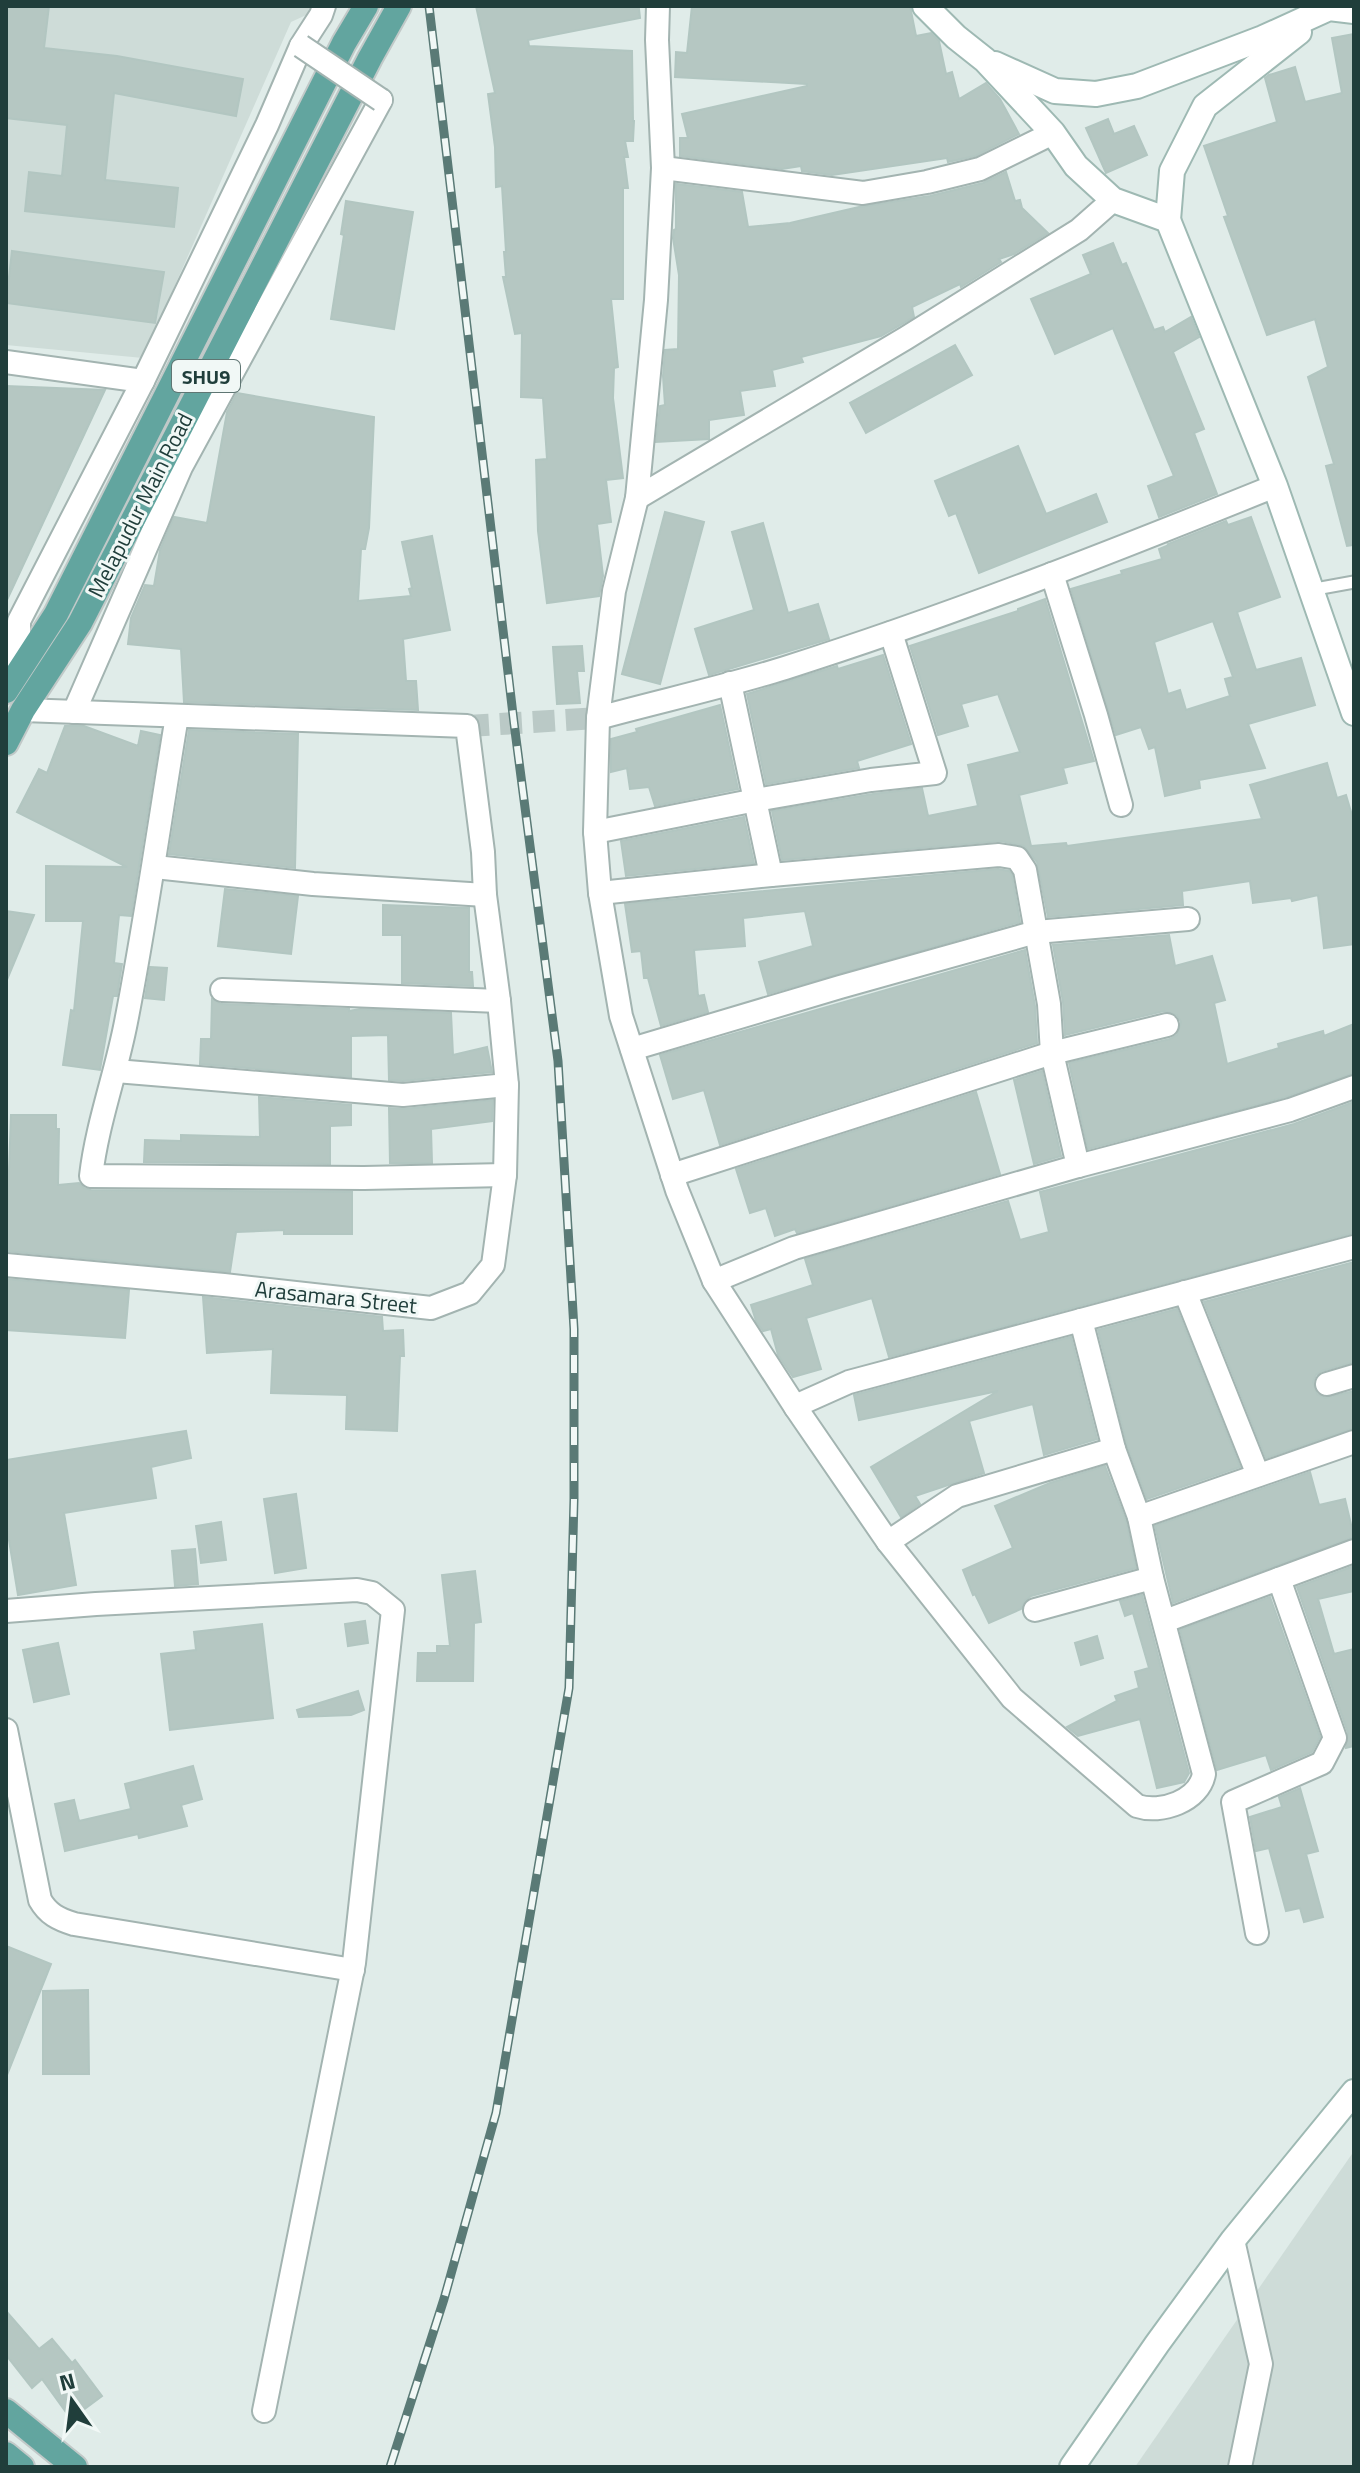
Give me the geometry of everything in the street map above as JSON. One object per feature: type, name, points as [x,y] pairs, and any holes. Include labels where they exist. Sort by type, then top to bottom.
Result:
[{"type":"main road","name":"Melapudur Main Road","points":[[13,682],[56,614],[344,43],[366,6]]},
{"type":"main road","name":"Melapudur Main Road","points":[[6,743],[14,711],[80,623],[399,6]]},
{"type":"main road","points":[[6,2411],[75,2467]]},
{"type":"main road","points":[[6,2454],[22,2467]]},
{"type":"street","points":[[13,682],[19,621],[143,381],[267,125],[301,46],[324,6]]},
{"type":"street","points":[[658,6],[663,168],[656,300],[637,498],[614,591],[598,718],[595,832],[600,893],[621,1016],[672,1175],[714,1281],[796,1408],[888,1542],[1012,1698],[1137,1806],[1149,1810],[1161,1809],[1193,1794],[1202,1785],[1204,1774],[1139,1517],[1114,1449],[1081,1320]]},
{"type":"street","points":[[925,6],[985,60],[1053,133],[1076,166],[1113,200],[1168,220]]},
{"type":"street","points":[[985,60],[1055,91],[1096,94],[1137,86],[1263,38],[1333,7],[1354,11]]},
{"type":"street","points":[[1333,7],[1205,106],[1172,171],[1168,220],[1275,486],[1354,713]]},
{"type":"street","points":[[74,712],[181,467],[381,100],[301,46]]},
{"type":"street","points":[[663,168],[863,193],[980,169],[1053,133]]},
{"type":"street","points":[[637,498],[920,330],[1079,230],[1113,200]]},
{"type":"street","points":[[6,362],[143,381]]},
{"type":"street","points":[[598,718],[781,669],[891,633],[1052,574],[1275,486]]},
{"type":"street","points":[[1052,574],[1121,805]]},
{"type":"street","points":[[595,832],[871,780],[935,773],[891,633]]},
{"type":"street","points":[[730,683],[771,875]]},
{"type":"street","points":[[14,711],[177,716],[155,867],[116,1071],[94,1151],[91,1176],[364,1178],[505,1175]]},
{"type":"street","name":"Arasamara Street","points":[[6,1265],[431,1308],[470,1293],[493,1265],[505,1175],[507,1085],[467,726],[177,716]]},
{"type":"street","points":[[600,893],[999,855],[1017,858],[1025,870],[1049,1004],[1052,1053],[1078,1166]]},
{"type":"street","points":[[155,867],[313,884],[485,895]]},
{"type":"street","points":[[632,1049],[1036,932],[1188,919]]},
{"type":"street","points":[[222,990],[499,1001]]},
{"type":"street","points":[[672,1175],[1052,1053],[1167,1025]]},
{"type":"street","points":[[116,1071],[403,1095],[507,1085]]},
{"type":"street","points":[[714,1281],[794,1248],[1078,1166],[1290,1110],[1354,1087]]},
{"type":"street","points":[[796,1408],[849,1382],[1354,1247]]},
{"type":"street","points":[[1185,1292],[1258,1475]]},
{"type":"street","points":[[1327,1384],[1354,1376]]},
{"type":"street","points":[[1139,1517],[1354,1442]]},
{"type":"street","points":[[888,1542],[957,1496],[1114,1449]]},
{"type":"street","points":[[1165,1621],[1354,1551]]},
{"type":"street","points":[[1035,1610],[1152,1578]]},
{"type":"street","points":[[1257,1933],[1233,1802],[1322,1763],[1335,1738],[1279,1579]]},
{"type":"street","points":[[6,1611],[357,1590],[372,1593],[393,1610],[353,1970],[264,2411]]},
{"type":"street","points":[[6,1730],[40,1900],[46,1910],[60,1920],[353,1970]]},
{"type":"street","points":[[1072,2467],[1233,2240],[1354,2092]]},
{"type":"street","points":[[1233,2240],[1261,2364],[1240,2467]]},
{"type":"lane","points":[[1310,590],[1354,582]]},
{"type":"shaded area","points":[[6,6],[316,6],[315,11],[291,22],[143,358],[6,345]]},
{"type":"shaded area","points":[[1354,2151],[1354,2467],[1135,2467]]},
{"type":"building","points":[[6,6],[49,6],[44,48],[117,56],[243,79],[236,116],[114,93],[105,180],[178,188],[174,227],[25,211],[29,172],[62,176],[67,125],[6,118]]},
{"type":"building","points":[[476,6],[639,9],[640,18],[528,40],[529,46],[632,51],[634,121],[633,141],[625,141],[628,157],[624,157],[628,188],[623,188],[623,299],[611,299],[618,367],[614,368],[613,398],[623,478],[606,480],[611,522],[597,524],[603,576],[599,596],[547,603],[538,531],[536,460],[547,459],[543,398],[521,397],[522,333],[515,334],[503,277],[506,277],[506,252],[502,186],[496,187],[495,147],[488,94],[495,93]]},
{"type":"building","points":[[692,6],[910,6],[916,36],[931,33],[939,41],[946,74],[952,72],[959,99],[986,83],[1000,99],[1019,134],[975,156],[948,162],[947,158],[832,175],[802,171],[801,166],[782,169],[680,156],[680,138],[688,138],[682,114],[807,86],[675,77],[676,52],[687,53]]},
{"type":"building","points":[[1354,34],[1354,545],[1347,546],[1326,466],[1334,464],[1308,377],[1328,367],[1315,319],[1267,335],[1224,217],[1228,216],[1204,146],[1277,122],[1265,78],[1269,75],[1295,67],[1305,102],[1342,93],[1332,38]]},
{"type":"building","points":[[1108,119],[1114,134],[1134,126],[1147,155],[1106,173],[1086,128]]},
{"type":"building","points":[[1006,172],[1015,201],[1020,200],[1022,208],[1048,233],[1014,254],[999,259],[1001,262],[961,287],[960,284],[912,307],[914,317],[881,336],[801,357],[803,362],[772,370],[775,386],[740,391],[744,415],[709,420],[709,439],[656,442],[660,406],[665,405],[665,350],[678,349],[679,275],[673,238],[676,229],[676,184],[742,192],[748,227],[790,223],[859,207],[930,196],[983,183]]},
{"type":"building","points":[[346,201],[413,212],[394,329],[331,319]]},
{"type":"building","points":[[1113,243],[1122,265],[1126,263],[1154,330],[1163,327],[1165,332],[1191,317],[1199,337],[1173,352],[1204,429],[1194,433],[1217,494],[1159,517],[1148,486],[1174,476],[1113,328],[1055,354],[1031,299],[1091,274],[1083,255]]},
{"type":"building","points":[[12,251],[164,272],[155,323],[6,303]]},
{"type":"building","points":[[955,345],[972,375],[866,433],[850,403]]},
{"type":"building","points":[[6,386],[105,390],[6,602]]},
{"type":"building","points":[[237,393],[374,417],[369,528],[365,549],[361,549],[358,601],[411,596],[402,542],[432,536],[450,630],[403,639],[406,681],[416,681],[418,710],[184,702],[181,649],[128,644],[131,618],[145,585],[154,586],[160,550],[174,517],[207,523],[227,412]]},
{"type":"building","points":[[1018,446],[1046,514],[1096,494],[1107,522],[979,573],[956,513],[949,516],[935,481]]},
{"type":"building","points":[[665,512],[704,522],[660,684],[622,674]]},
{"type":"building","points":[[1251,517],[1280,597],[1237,612],[1256,670],[1301,658],[1315,705],[1248,724],[1265,768],[1199,780],[1200,788],[1165,796],[1155,747],[1149,749],[1141,727],[1116,735],[1071,589],[1162,559],[1159,549],[1168,544],[1226,521],[1228,525]],"holes":[[[1213,621],[1233,677],[1225,679],[1230,696],[1186,710],[1180,690],[1168,694],[1154,642]]]},
{"type":"building","points":[[763,523],[788,613],[818,604],[829,639],[709,675],[695,629],[754,610],[732,532]]},
{"type":"building","points":[[1045,599],[1094,761],[1063,768],[1067,783],[1019,795],[1031,846],[1066,843],[1067,846],[1262,819],[1250,785],[1327,763],[1337,798],[1346,795],[1354,822],[1354,944],[1324,948],[1318,895],[1292,901],[1291,898],[1253,903],[1250,881],[1182,891],[1183,905],[1048,917],[1037,862],[1024,846],[1001,841],[782,860],[772,811],[922,788],[928,816],[978,806],[968,765],[1020,752],[998,694],[961,704],[968,726],[938,735],[910,646],[1018,611]]},
{"type":"building","points":[[582,646],[584,671],[577,671],[580,703],[557,704],[553,647]]},
{"type":"building","points":[[883,655],[911,744],[857,761],[859,768],[766,784],[747,694]]},
{"type":"building","points":[[720,705],[738,789],[655,806],[649,787],[630,789],[627,768],[611,772],[611,739]]},
{"type":"building","points":[[65,726],[84,726],[138,746],[141,731],[160,735],[131,916],[119,915],[114,963],[122,964],[100,1070],[63,1065],[71,1010],[74,1011],[83,921],[46,921],[46,866],[127,867],[17,812],[39,769],[47,773]]},
{"type":"building","points":[[189,730],[298,734],[295,868],[169,854]]},
{"type":"building","points":[[744,817],[754,863],[626,876],[621,841]]},
{"type":"building","points":[[998,869],[1009,871],[1012,875],[1020,922],[768,994],[759,962],[813,946],[805,911],[743,918],[745,946],[694,950],[698,996],[704,995],[708,1012],[661,1026],[648,978],[644,978],[641,951],[632,952],[625,904]]},
{"type":"building","points":[[225,889],[298,896],[291,954],[218,946]]},
{"type":"building","points":[[383,905],[469,908],[469,972],[472,972],[473,986],[402,983],[402,935],[383,935]]},
{"type":"building","points":[[6,911],[34,915],[6,982]]},
{"type":"building","points":[[1169,935],[1175,966],[1212,956],[1225,1000],[1214,1003],[1227,1064],[1279,1048],[1278,1044],[1323,1031],[1324,1036],[1354,1024],[1354,1073],[1286,1097],[1088,1149],[1069,1063],[1170,1039],[1177,1035],[1181,1022],[1177,1015],[1164,1011],[1065,1035],[1053,945]]},
{"type":"building","points":[[1025,950],[1035,1006],[1037,1043],[720,1145],[704,1090],[673,1099],[660,1055]]},
{"type":"building","points":[[150,967],[167,968],[164,1000],[145,998]]},
{"type":"building","points":[[212,999],[221,1004],[451,1013],[453,1055],[487,1047],[492,1072],[389,1080],[388,1035],[351,1036],[351,1077],[200,1064],[201,1039],[211,1039]]},
{"type":"building","points":[[1042,1071],[1061,1156],[1034,1164],[1014,1080]]},
{"type":"building","points":[[976,1092],[1000,1174],[797,1233],[795,1229],[775,1236],[766,1208],[750,1213],[736,1169]]},
{"type":"building","points":[[259,1097],[351,1105],[351,1125],[330,1126],[330,1164],[144,1162],[145,1140],[181,1141],[181,1135],[260,1137]]},
{"type":"building","points":[[493,1100],[492,1121],[431,1129],[432,1163],[390,1163],[389,1108]]},
{"type":"building","points":[[1354,1102],[1354,1233],[889,1357],[872,1298],[806,1318],[821,1369],[793,1377],[778,1355],[771,1329],[763,1331],[756,1321],[751,1305],[813,1285],[805,1259],[1008,1201],[1020,1240],[1049,1232],[1040,1192],[1294,1124]]},
{"type":"building","points":[[11,1115],[56,1115],[56,1129],[59,1129],[58,1185],[79,1183],[91,1190],[352,1192],[352,1234],[284,1234],[284,1230],[236,1232],[230,1272],[6,1251]]},
{"type":"building","points":[[1354,1262],[1354,1362],[1322,1371],[1313,1382],[1317,1394],[1325,1398],[1354,1391],[1354,1428],[1266,1458],[1204,1302]]},
{"type":"building","points":[[6,1279],[129,1290],[125,1338],[6,1330]]},
{"type":"building","points":[[203,1297],[382,1317],[383,1331],[403,1330],[404,1356],[400,1356],[397,1431],[346,1429],[347,1395],[271,1393],[273,1349],[207,1353]]},
{"type":"building","points":[[1177,1309],[1240,1467],[1147,1499],[1127,1445],[1098,1330]]},
{"type":"building","points":[[1071,1337],[1097,1439],[1044,1455],[1033,1404],[969,1421],[984,1473],[915,1496],[920,1504],[901,1517],[871,1467],[998,1391],[859,1420],[854,1395]]},
{"type":"building","points":[[186,1431],[191,1458],[151,1467],[156,1498],[64,1513],[76,1585],[18,1595],[6,1522],[6,1460]]},
{"type":"building","points":[[1105,1466],[1126,1521],[1136,1568],[1031,1596],[1021,1609],[989,1623],[963,1570],[1013,1548],[995,1506],[1050,1483]]},
{"type":"building","points":[[1310,1472],[1319,1505],[1345,1499],[1354,1537],[1173,1603],[1155,1526]]},
{"type":"building","points":[[296,1494],[306,1568],[275,1573],[264,1499]]},
{"type":"building","points":[[221,1522],[226,1560],[201,1563],[196,1526]]},
{"type":"building","points":[[195,1549],[198,1584],[175,1586],[172,1551]]},
{"type":"building","points":[[1354,1566],[1354,1591],[1318,1599],[1334,1654],[1354,1649],[1354,1746],[1346,1748],[1348,1733],[1297,1587]]},
{"type":"building","points":[[475,1571],[481,1622],[474,1623],[473,1681],[417,1681],[418,1653],[437,1653],[437,1646],[450,1646],[442,1575]]},
{"type":"building","points":[[1142,1595],[1189,1773],[1184,1782],[1157,1788],[1140,1719],[1078,1736],[1067,1727],[1117,1701],[1115,1696],[1139,1688],[1135,1672],[1149,1668],[1133,1613],[1125,1616],[1120,1601]]},
{"type":"building","points":[[1270,1597],[1320,1737],[1312,1752],[1271,1770],[1266,1755],[1217,1770],[1180,1630]]},
{"type":"building","points":[[365,1621],[368,1643],[348,1646],[345,1624]]},
{"type":"building","points":[[262,1624],[273,1718],[170,1730],[161,1654],[196,1650],[194,1632]]},
{"type":"building","points":[[1097,1636],[1103,1658],[1081,1665],[1075,1643]]},
{"type":"building","points":[[58,1643],[69,1694],[34,1702],[23,1650]]},
{"type":"building","points":[[358,1691],[364,1710],[351,1715],[299,1717],[297,1710]]},
{"type":"building","points":[[193,1766],[202,1799],[181,1805],[187,1826],[65,1851],[55,1804],[74,1800],[79,1821],[131,1809],[125,1784]]},
{"type":"building","points":[[1300,1788],[1318,1851],[1306,1854],[1323,1917],[1304,1922],[1300,1908],[1286,1911],[1269,1848],[1256,1851],[1250,1817],[1282,1807],[1279,1797]]},
{"type":"building","points":[[6,1946],[51,1964],[7,2075],[6,2075]]},
{"type":"building","points":[[88,1990],[89,2074],[43,2074],[43,1991]]},
{"type":"building","points":[[6,2311],[39,2349],[52,2339],[72,2363],[75,2360],[102,2396],[71,2419],[42,2379],[32,2388],[6,2355]]},
{"type":"tunnel","points":[[467,726],[598,718]]},
{"type":"railway","points":[[390,2467],[444,2299],[496,2113],[569,1688],[574,1499],[574,1329],[558,1061],[514,723],[429,6]]}]
